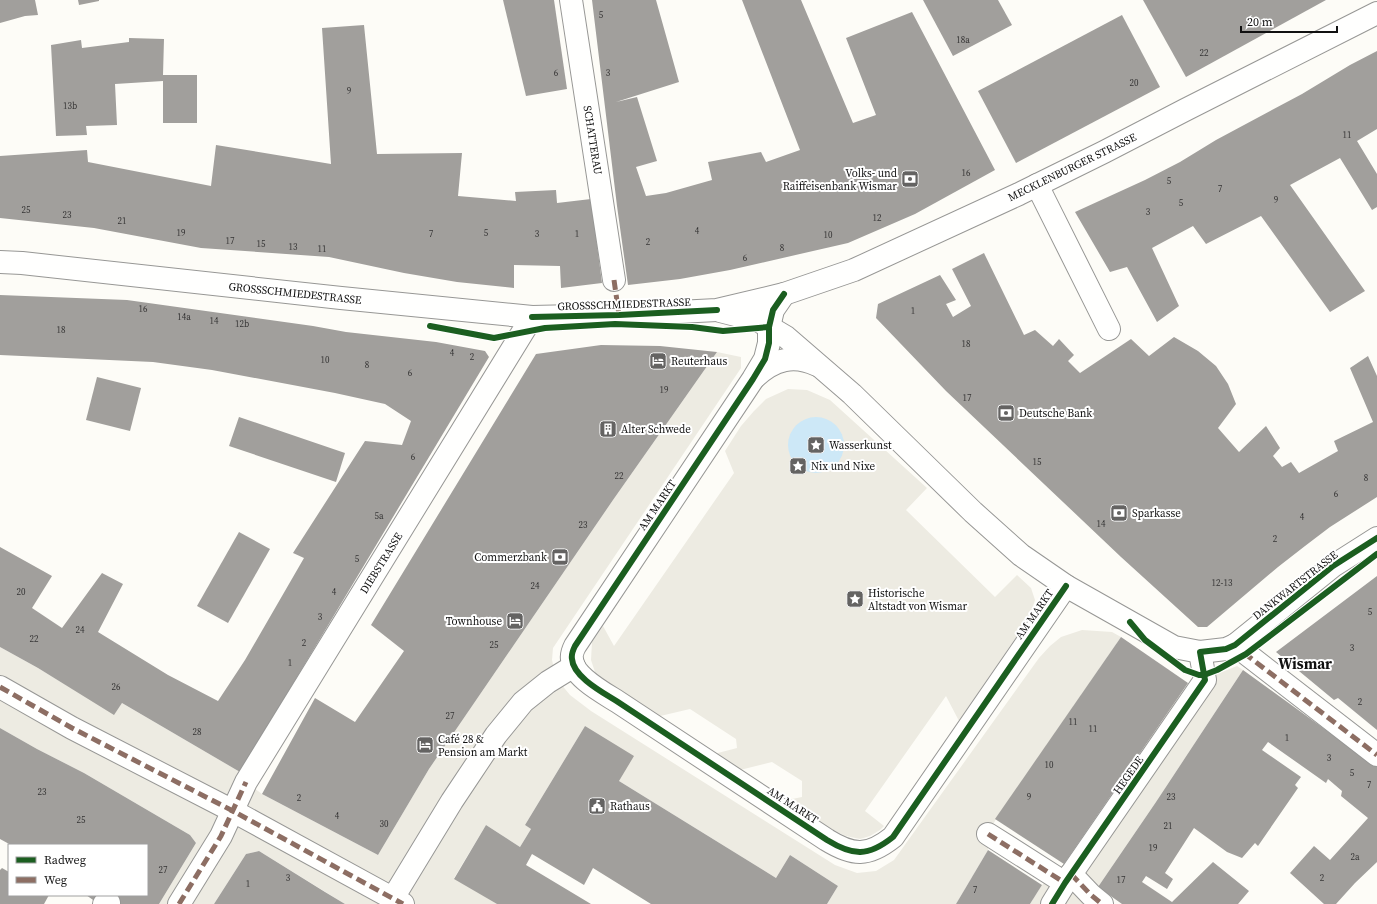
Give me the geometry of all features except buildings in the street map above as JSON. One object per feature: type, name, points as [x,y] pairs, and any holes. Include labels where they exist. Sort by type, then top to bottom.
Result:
[{"type":"street","name":"SCHATTERAU","points":[[571,0],[614,280]]},
{"type":"street","name":"MECKLENBURGER STRASSE","points":[[757,301],[784,294],[854,270],[1037,185],[1377,13]]},
{"type":"street","points":[[1037,185],[1109,329]]},
{"type":"street","name":"GROSSSCHMIEDESTRASSE","points":[[0,262],[22,263],[341,298],[532,317],[619,315],[717,310],[757,301]]},
{"type":"street","points":[[753,379],[764,359],[769,343],[769,327],[773,310],[784,294]]},
{"type":"street","name":"AM MARKT","points":[[717,310],[760,321],[786,337],[852,394],[973,512],[1015,549],[1066,586],[1174,647],[1200,652],[1231,647]]},
{"type":"street","name":"DIEBSTRASSE","points":[[179,904],[221,836],[246,782],[532,317]]},
{"type":"street","points":[[753,379],[764,368],[778,362],[793,359],[808,361],[826,370]]},
{"type":"street","name":"AM MARKT","points":[[753,379],[575,646],[572,659],[574,666],[595,688],[827,840],[849,851],[866,852],[881,846],[893,837],[1066,586]]},
{"type":"street","name":"DANKWARTSTRASSE","points":[[1231,647],[1333,566],[1377,538]]},
{"type":"street","points":[[1231,647],[1377,755]]},
{"type":"street","name":"HEGEDE","points":[[1052,904],[1068,878],[1205,680],[1200,652]]},
{"type":"street","points":[[0,687],[72,728],[233,811],[398,901],[452,801],[496,735],[523,702],[548,682],[574,666]]},
{"type":"street","points":[[988,834],[1068,878],[1102,904]]},
{"type":"shaded area","points":[[717,352],[741,357],[741,368],[553,648],[552,660],[556,678],[570,695],[591,711],[835,865],[857,873],[876,871],[894,860],[1039,658],[1050,646],[1061,637],[1082,630],[1112,632],[1121,637],[996,819],[988,834],[988,850],[956,904],[827,904],[838,886],[790,855],[776,878],[619,781],[585,726],[525,825],[531,829],[520,847],[486,825],[454,878],[497,904],[345,904],[259,851],[246,854],[214,904],[159,904],[196,843],[190,835],[84,773],[0,728],[0,647],[114,714],[122,703],[240,772],[246,782],[262,794],[378,855],[429,769],[613,500]]},
{"type":"shaded area","points":[[788,389],[807,390],[830,400],[927,488],[906,510],[995,597],[1017,575],[1031,588],[1035,600],[1029,618],[959,721],[946,696],[865,811],[884,826],[870,836],[860,839],[846,836],[833,830],[787,800],[802,797],[802,781],[772,762],[740,770],[714,754],[737,748],[736,739],[690,709],[656,717],[596,675],[591,660],[592,642],[603,626],[614,646],[734,473],[725,451],[741,426],[766,399]]},
{"type":"shaded area","points":[[1237,666],[1243,670],[1156,802],[1098,887],[1084,904],[1030,904],[1042,885],[1064,864],[1188,683],[1200,681]]},
{"type":"water","name":"Wasserkunst","points":[[811,417],[821,417],[836,425],[842,434],[844,445],[842,456],[836,465],[821,473],[811,473],[800,468],[793,461],[788,450],[788,440],[793,429],[800,422]]},
{"type":"marked path","points":[[614,280],[619,315]]},
{"type":"marked path","points":[[1244,653],[1377,755]]},
{"type":"marked path","points":[[0,687],[72,728],[233,811],[403,904]]},
{"type":"marked path","points":[[179,904],[221,836],[246,782]]},
{"type":"marked path","points":[[988,834],[1065,883]]},
{"type":"marked path","points":[[1071,874],[1102,904]]},
{"type":"cycle path","points":[[784,294],[773,310],[769,327],[769,343],[765,359],[575,646],[572,659],[574,666],[583,678],[827,840],[845,849],[860,852],[868,851],[884,844],[893,837],[1066,586]]},
{"type":"cycle path","points":[[532,317],[619,315],[717,310]]},
{"type":"cycle path","points":[[430,326],[494,338],[545,328],[615,324],[692,327],[723,331],[769,327]]},
{"type":"cycle path","points":[[1052,904],[1205,680],[1200,652],[1226,649],[1235,645],[1333,566],[1377,538]]},
{"type":"cycle path","points":[[1130,622],[1145,640],[1185,670],[1199,675],[1204,675],[1217,670],[1246,654],[1377,554]]},
{"type":"place","name":"Volks- und Raiffeisenbank Wismar","points":[[910,179]]},
{"type":"place","name":"Reuterhaus","points":[[658,361]]},
{"type":"place","name":"Deutsche Bank","points":[[1006,413]]},
{"type":"place","name":"Alter Schwede","points":[[608,429]]},
{"type":"place","name":"Wasserkunst","points":[[816,445]]},
{"type":"place","name":"Nix und Nixe","points":[[798,466]]},
{"type":"place","name":"Sparkasse","points":[[1119,513]]},
{"type":"place","name":"Commerzbank","points":[[560,557]]},
{"type":"place","name":"Historische Altstadt von Wismar","points":[[855,599]]},
{"type":"place","name":"Townhouse","points":[[515,621]]},
{"type":"place","name":"Café 28 & Pension am Markt","points":[[425,745]]},
{"type":"place","name":"Rathaus","points":[[597,806]]},
{"type":"district","name":"Wismar","points":[[1305,664]]}]
